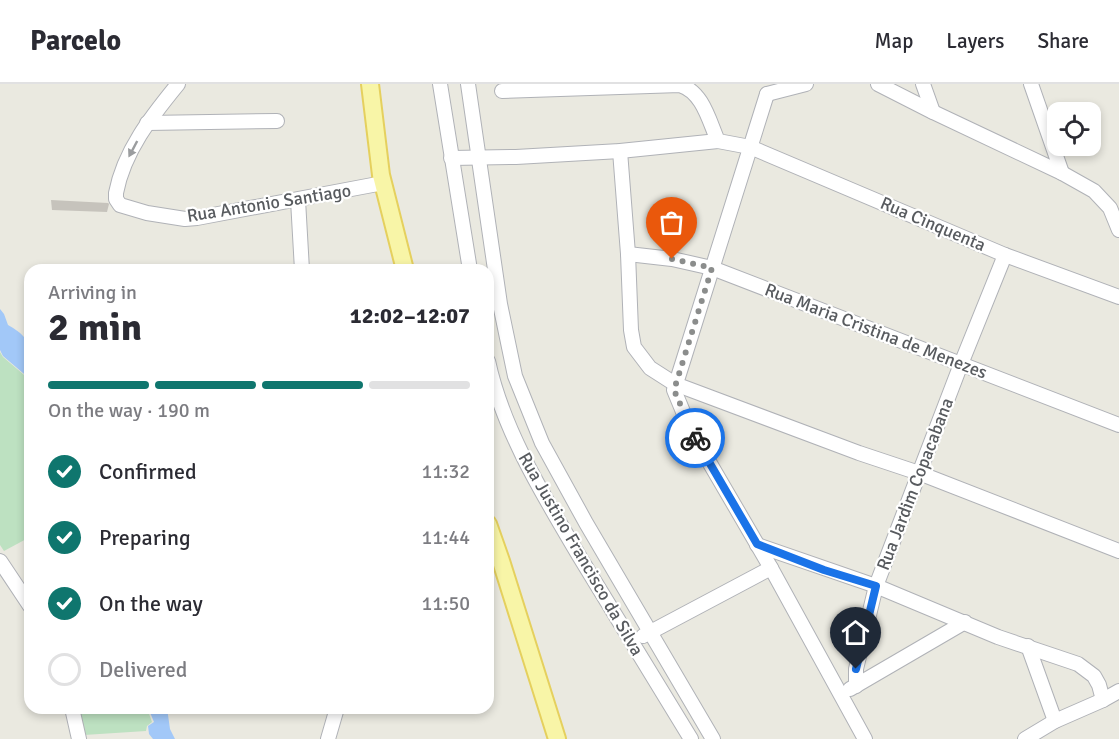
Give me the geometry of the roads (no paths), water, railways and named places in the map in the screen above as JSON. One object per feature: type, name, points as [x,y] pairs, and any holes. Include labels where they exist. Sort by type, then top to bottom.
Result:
[{"type":"main road","points":[[370,84],[383,183],[403,264]]},
{"type":"main road","points":[[494,541],[557,739]]},
{"type":"street","points":[[147,123],[178,84]]},
{"type":"street","points":[[440,84],[469,264]]},
{"type":"street","points":[[468,84],[500,304],[515,376],[542,443],[586,523],[713,739]]},
{"type":"street","points":[[806,84],[764,89],[750,147],[675,384],[675,395],[691,431],[771,568],[865,739]]},
{"type":"street","points":[[878,84],[1062,173],[1094,191],[1103,199],[1119,230]]},
{"type":"street","points":[[923,84],[933,112]]},
{"type":"street","points":[[1031,84],[1062,173]]},
{"type":"street","points":[[502,91],[680,85],[689,88],[700,102],[718,141]]},
{"type":"street","points":[[147,123],[277,121]]},
{"type":"street","name":"Rua Antonio Santiago","points":[[147,123],[129,155],[118,183],[116,199],[120,205],[147,213],[185,219],[383,183]]},
{"type":"street","name":"Rua Cinquenta","points":[[451,158],[620,151],[718,141],[750,147],[1005,255],[1119,297]]},
{"type":"street","points":[[620,151],[631,330],[634,347],[650,368],[675,384],[919,473],[1119,551]]},
{"type":"street","points":[[297,200],[302,264]]},
{"type":"street","name":"Rua Maria Cristina de Menezes","points":[[628,254],[672,259],[712,268],[1119,425]]},
{"type":"street","name":"Rua Jardim Copacabana","points":[[856,686],[856,669],[876,586],[1005,255]]},
{"type":"street","name":"Rua Justino Francisco da Silva","points":[[494,384],[523,457],[631,642],[691,739]]},
{"type":"street","points":[[757,544],[824,570],[876,586],[999,637],[1078,664],[1088,670],[1099,684],[1103,700]]},
{"type":"street","points":[[0,561],[24,597]]},
{"type":"street","points":[[631,642],[771,568]]},
{"type":"street","points":[[841,695],[965,622]]},
{"type":"street","points":[[1028,646],[1055,721]]},
{"type":"street","points":[[1025,739],[1055,721],[1119,691]]},
{"type":"street","points":[[73,714],[79,739]]},
{"type":"street","points":[[328,739],[334,714]]},
{"type":"water","points":[[0,309],[8,325],[24,337],[24,374],[3,356],[0,350]]},
{"type":"water","points":[[151,714],[168,714],[170,729],[175,739],[153,739],[149,734],[148,726],[154,722]]}]
